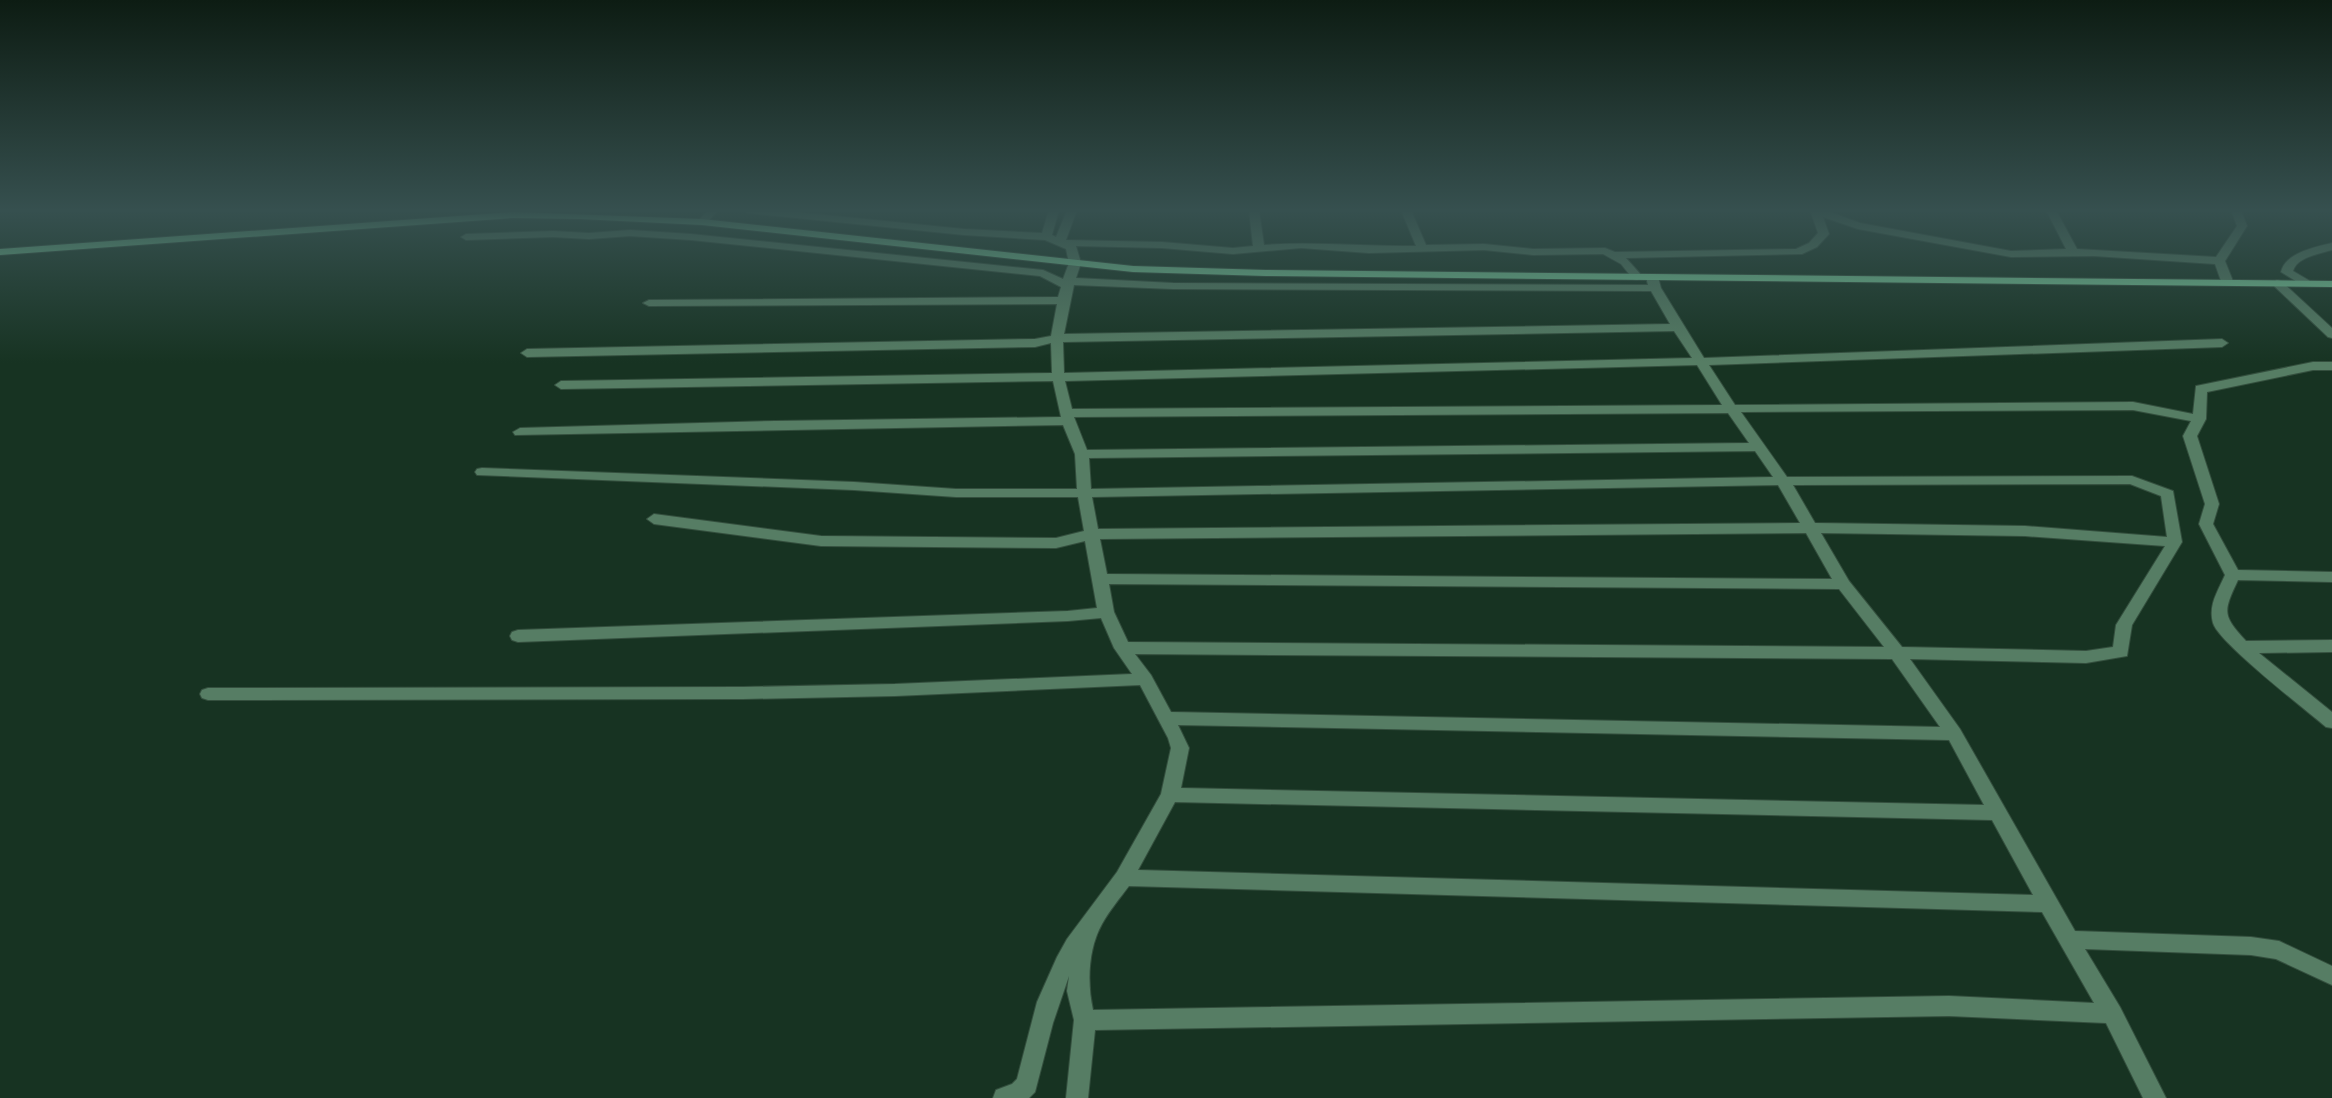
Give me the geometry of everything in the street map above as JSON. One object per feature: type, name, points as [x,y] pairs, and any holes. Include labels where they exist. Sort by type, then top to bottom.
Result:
[{"type":"main road","points":[[1059,261],[1134,269],[1648,281],[2227,281],[2332,284]]},
{"type":"street","points":[[912,261],[1043,273],[1065,289]]},
{"type":"street","points":[[1624,261],[1648,281],[1731,408],[1783,482],[1844,584],[1897,652],[1954,734],[2112,1014],[2155,1098]]},
{"type":"street","points":[[2219,261],[2227,281]]},
{"type":"street","points":[[2294,261],[2288,266],[2288,272],[2306,283]]},
{"type":"street","points":[[1004,1098],[1020,1092],[1027,1084],[1042,1017],[1071,947],[1124,878],[1170,795],[1180,748],[1177,738],[1145,680],[1122,648],[1106,612],[1084,493],[1082,454],[1067,417],[1058,376],[1057,338],[1065,289],[1075,263]]},
{"type":"street","points":[[649,303],[1173,286],[1648,281]]},
{"type":"street","points":[[2277,283],[2327,325],[2332,334]]},
{"type":"street","points":[[527,353],[1035,343],[1057,338],[1678,327]]},
{"type":"street","points":[[561,385],[999,379],[1514,368],[1822,360],[2222,344]]},
{"type":"street","points":[[2233,575],[2206,524],[2212,504],[2190,436],[2199,419],[2201,389],[2313,366],[2332,366]]},
{"type":"street","points":[[520,432],[1067,417],[1731,408],[2133,406],[2199,419]]},
{"type":"street","points":[[1082,454],[1758,447]]},
{"type":"street","points":[[482,472],[854,486],[956,493],[1783,482],[2132,480],[2168,494],[2175,542],[2124,625],[2121,652],[2086,657],[1897,652],[1122,648]]},
{"type":"street","points":[[654,519],[821,541],[1056,543],[1091,534],[1812,528],[2025,531],[2175,542]]},
{"type":"street","points":[[2233,575],[2332,577]]},
{"type":"street","points":[[2233,575],[2219,604],[2221,624],[2242,647],[2332,722]]},
{"type":"street","points":[[1100,579],[1844,584]]},
{"type":"street","points":[[518,636],[1068,616],[1106,612]]},
{"type":"street","points":[[2242,647],[2332,646]]},
{"type":"street","points":[[208,694],[743,693],[895,690],[1145,680]]},
{"type":"street","points":[[1166,718],[1954,734]]},
{"type":"street","points":[[1170,795],[1997,813]]},
{"type":"street","points":[[1124,878],[2048,904]]},
{"type":"street","points":[[1077,1098],[1085,1020],[1078,991],[1080,961],[1092,921]]},
{"type":"street","points":[[2070,940],[2252,946],[2279,950],[2332,976]]},
{"type":"street","points":[[1085,1020],[1949,1006],[2112,1014]]}]
